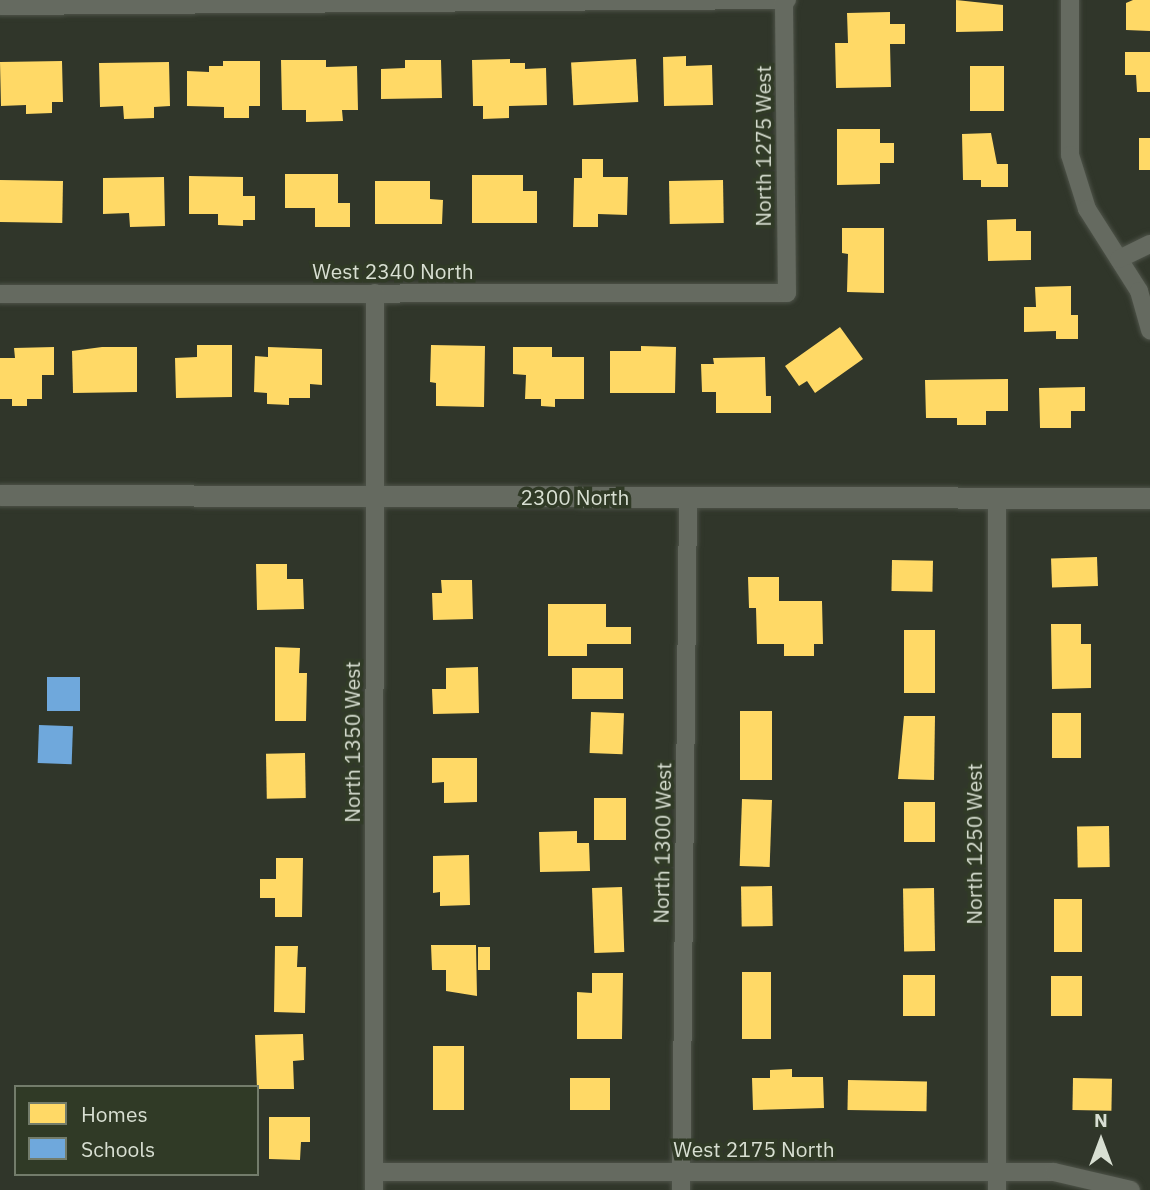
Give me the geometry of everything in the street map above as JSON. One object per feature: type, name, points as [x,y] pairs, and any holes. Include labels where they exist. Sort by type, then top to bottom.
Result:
[{"type":"street","points":[[1070,0],[1070,155],[1087,209],[1139,292],[1150,330]]},
{"type":"street","points":[[0,6],[785,1]]},
{"type":"street","name":"North 1275 West","points":[[785,1],[787,293]]},
{"type":"street","points":[[1119,259],[1150,244]]},
{"type":"street","name":"North 1350 West","points":[[374,1181],[375,293]]},
{"type":"street","name":"West 2340 North","points":[[0,294],[787,293]]},
{"type":"street","name":"2300 North","points":[[0,495],[1150,498]]},
{"type":"street","name":"North 1300 West","points":[[681,1181],[688,497]]},
{"type":"street","name":"North 1250 West","points":[[997,498],[997,1181]]},
{"type":"street","name":"West 2175 North","points":[[374,1181],[997,1181],[1054,1172],[1131,1190]]},
{"type":"building: Homes","points":[[956,0],[1003,5],[1003,31],[956,32]]},
{"type":"building: Homes","points":[[1133,0],[1150,0],[1150,31],[1126,30],[1126,3]]},
{"type":"building: Homes","points":[[890,12],[890,24],[905,24],[905,44],[890,44],[891,87],[836,88],[835,43],[848,43],[847,13]]},
{"type":"building: Homes","points":[[1125,52],[1150,52],[1150,92],[1137,92],[1136,75],[1125,75]]},
{"type":"building: Homes","points":[[686,56],[686,66],[712,65],[713,105],[664,106],[663,57]]},
{"type":"building: Homes","points":[[510,59],[510,63],[525,63],[525,69],[546,68],[547,105],[509,106],[509,118],[483,119],[483,106],[473,106],[472,60]]},
{"type":"building: Homes","points":[[636,59],[638,102],[573,105],[571,62]]},
{"type":"building: Homes","points":[[281,60],[326,60],[326,67],[357,66],[358,110],[342,110],[343,121],[306,122],[306,110],[282,110]]},
{"type":"building: Homes","points":[[405,60],[441,60],[442,98],[381,99],[381,69],[405,68]]},
{"type":"building: Homes","points":[[62,61],[63,102],[52,102],[52,113],[26,114],[26,105],[1,106],[0,62]]},
{"type":"building: Homes","points":[[223,61],[260,61],[260,106],[249,106],[249,118],[224,118],[224,107],[187,106],[187,71],[209,72],[209,66],[223,66]]},
{"type":"building: Homes","points":[[169,62],[170,106],[154,107],[154,118],[124,119],[123,106],[100,107],[99,63]]},
{"type":"building: Homes","points":[[970,66],[1004,66],[1004,111],[970,111]]},
{"type":"building: Homes","points":[[837,129],[880,129],[880,143],[894,143],[894,163],[880,163],[880,184],[837,185]]},
{"type":"building: Homes","points":[[991,133],[997,164],[1008,164],[1008,187],[981,187],[981,180],[963,180],[962,134]]},
{"type":"building: Homes","points":[[1139,138],[1150,138],[1150,170],[1139,170]]},
{"type":"building: Homes","points":[[582,159],[603,159],[603,177],[628,177],[627,215],[598,214],[598,227],[573,227],[574,178],[582,178]]},
{"type":"building: Homes","points":[[285,174],[338,174],[338,203],[350,203],[350,227],[315,227],[315,208],[285,208]]},
{"type":"building: Homes","points":[[472,175],[523,175],[523,191],[537,191],[537,223],[472,223]]},
{"type":"building: Homes","points":[[189,176],[243,177],[243,196],[255,196],[255,220],[243,220],[243,226],[218,225],[218,214],[189,214]]},
{"type":"building: Homes","points":[[164,177],[165,226],[130,227],[129,213],[103,214],[103,178]]},
{"type":"building: Homes","points":[[0,180],[63,181],[62,223],[0,222]]},
{"type":"building: Homes","points":[[723,180],[724,223],[670,224],[669,181]]},
{"type":"building: Homes","points":[[375,181],[430,181],[430,199],[443,200],[442,224],[375,224]]},
{"type":"building: Homes","points":[[1016,219],[1016,231],[1031,231],[1031,260],[988,261],[987,220]]},
{"type":"building: Homes","points":[[842,228],[884,228],[884,293],[847,292],[848,254],[842,253]]},
{"type":"building: Homes","points":[[1071,286],[1071,315],[1078,315],[1078,339],[1056,339],[1056,331],[1024,332],[1024,307],[1036,307],[1035,287]]},
{"type":"building: Homes","points":[[840,327],[863,359],[815,393],[807,381],[799,386],[785,366]]},
{"type":"building: Homes","points":[[197,345],[232,345],[232,397],[176,398],[175,358],[197,357]]},
{"type":"building: Homes","points":[[431,345],[485,346],[484,407],[436,406],[436,383],[430,382]]},
{"type":"building: Homes","points":[[641,346],[676,347],[675,393],[610,393],[610,351],[641,351]]},
{"type":"building: Homes","points":[[54,347],[54,375],[42,375],[42,399],[27,399],[27,406],[12,406],[12,399],[0,399],[0,358],[15,358],[14,348]]},
{"type":"building: Homes","points":[[102,347],[137,347],[137,392],[73,393],[72,351]]},
{"type":"building: Homes","points":[[268,347],[322,349],[322,385],[310,384],[310,398],[289,398],[289,405],[267,404],[267,393],[254,392],[255,356],[268,357]]},
{"type":"building: Homes","points":[[513,347],[552,347],[552,357],[584,357],[584,399],[555,399],[555,407],[541,406],[541,399],[525,399],[526,375],[513,374]]},
{"type":"building: Homes","points":[[765,357],[766,396],[771,396],[771,413],[716,413],[716,392],[702,392],[701,364],[714,364],[713,358]]},
{"type":"building: Homes","points":[[1008,379],[1008,411],[986,411],[986,425],[957,425],[957,418],[926,418],[925,380]]},
{"type":"building: Homes","points":[[1085,387],[1085,411],[1071,411],[1071,428],[1040,428],[1039,388]]},
{"type":"building: Homes","points":[[1097,557],[1098,586],[1052,588],[1051,559]]},
{"type":"building: Homes","points":[[892,560],[933,561],[932,592],[891,591]]},
{"type":"building: Homes","points":[[256,564],[287,564],[287,579],[303,579],[304,609],[257,610]]},
{"type":"building: Homes","points":[[748,577],[779,577],[779,601],[822,601],[823,644],[814,644],[814,656],[784,656],[784,644],[757,644],[756,608],[749,608]]},
{"type":"building: Homes","points":[[441,580],[472,580],[473,619],[433,620],[432,593],[442,593]]},
{"type":"building: Homes","points":[[548,604],[606,604],[606,627],[631,627],[631,644],[587,644],[587,656],[548,656]]},
{"type":"building: Homes","points":[[1051,624],[1081,624],[1081,644],[1091,644],[1091,688],[1052,689]]},
{"type":"building: Homes","points":[[904,630],[935,630],[935,693],[904,693]]},
{"type":"building: Homes","points":[[275,647],[300,648],[299,673],[307,673],[306,721],[275,721]]},
{"type":"building: Homes","points":[[478,667],[479,713],[433,714],[432,689],[446,689],[446,668]]},
{"type":"building: Homes","points":[[572,668],[623,668],[623,699],[572,699]]},
{"type":"building: Homes","points":[[740,711],[772,711],[772,780],[740,780]]},
{"type":"building: Homes","points":[[591,712],[624,713],[623,754],[590,753]]},
{"type":"building: Homes","points":[[1052,713],[1081,713],[1081,758],[1052,758]]},
{"type":"building: Homes","points":[[904,716],[935,716],[934,780],[898,779]]},
{"type":"building: Homes","points":[[305,753],[306,798],[267,799],[266,754]]},
{"type":"building: Homes","points":[[432,758],[477,758],[477,802],[444,803],[444,782],[432,783]]},
{"type":"building: Homes","points":[[594,798],[626,798],[626,840],[594,840]]},
{"type":"building: Homes","points":[[742,799],[772,800],[770,867],[740,866]]},
{"type":"building: Homes","points":[[904,802],[935,802],[935,842],[904,842]]},
{"type":"building: Homes","points":[[1109,826],[1110,867],[1078,868],[1077,827]]},
{"type":"building: Homes","points":[[577,831],[577,843],[589,843],[590,871],[540,872],[539,832]]},
{"type":"building: Homes","points":[[469,855],[470,905],[440,906],[440,892],[433,893],[433,856]]},
{"type":"building: Homes","points":[[276,858],[303,858],[302,917],[275,917],[275,898],[260,898],[260,879],[276,879]]},
{"type":"building: Homes","points":[[772,886],[773,926],[742,927],[741,887]]},
{"type":"building: Homes","points":[[622,887],[624,952],[594,953],[592,888]]},
{"type":"building: Homes","points":[[934,888],[935,951],[904,952],[903,889]]},
{"type":"building: Homes","points":[[1054,899],[1082,899],[1082,952],[1054,952]]},
{"type":"building: Homes","points":[[431,945],[476,945],[477,996],[446,991],[446,970],[432,970]]},
{"type":"building: Homes","points":[[275,946],[298,946],[297,967],[306,967],[305,1013],[274,1012]]},
{"type":"building: Homes","points":[[478,947],[490,947],[490,970],[478,970]]},
{"type":"building: Homes","points":[[742,972],[771,972],[771,1039],[742,1039]]},
{"type":"building: Homes","points":[[592,973],[623,973],[622,1039],[577,1039],[577,992],[592,993]]},
{"type":"building: Homes","points":[[903,975],[935,975],[935,1016],[903,1016]]},
{"type":"building: Homes","points":[[1051,976],[1082,976],[1082,1016],[1051,1016]]},
{"type":"building: Homes","points":[[303,1034],[304,1060],[293,1061],[294,1089],[259,1089],[255,1035]]},
{"type":"building: Homes","points":[[433,1046],[464,1046],[464,1110],[433,1110]]},
{"type":"building: Homes","points":[[792,1069],[792,1077],[823,1077],[824,1108],[753,1110],[752,1078],[770,1078],[770,1070]]},
{"type":"building: Homes","points":[[570,1078],[610,1078],[610,1110],[570,1110]]},
{"type":"building: Homes","points":[[1073,1078],[1112,1079],[1111,1111],[1072,1110]]},
{"type":"building: Homes","points":[[848,1080],[927,1081],[926,1111],[847,1110]]},
{"type":"building: Homes","points":[[269,1117],[310,1117],[310,1142],[301,1142],[300,1160],[269,1159]]},
{"type":"building: Schools","points":[[47,677],[80,677],[80,711],[47,711]]},
{"type":"building: Schools","points":[[39,725],[73,726],[72,764],[38,763]]}]
